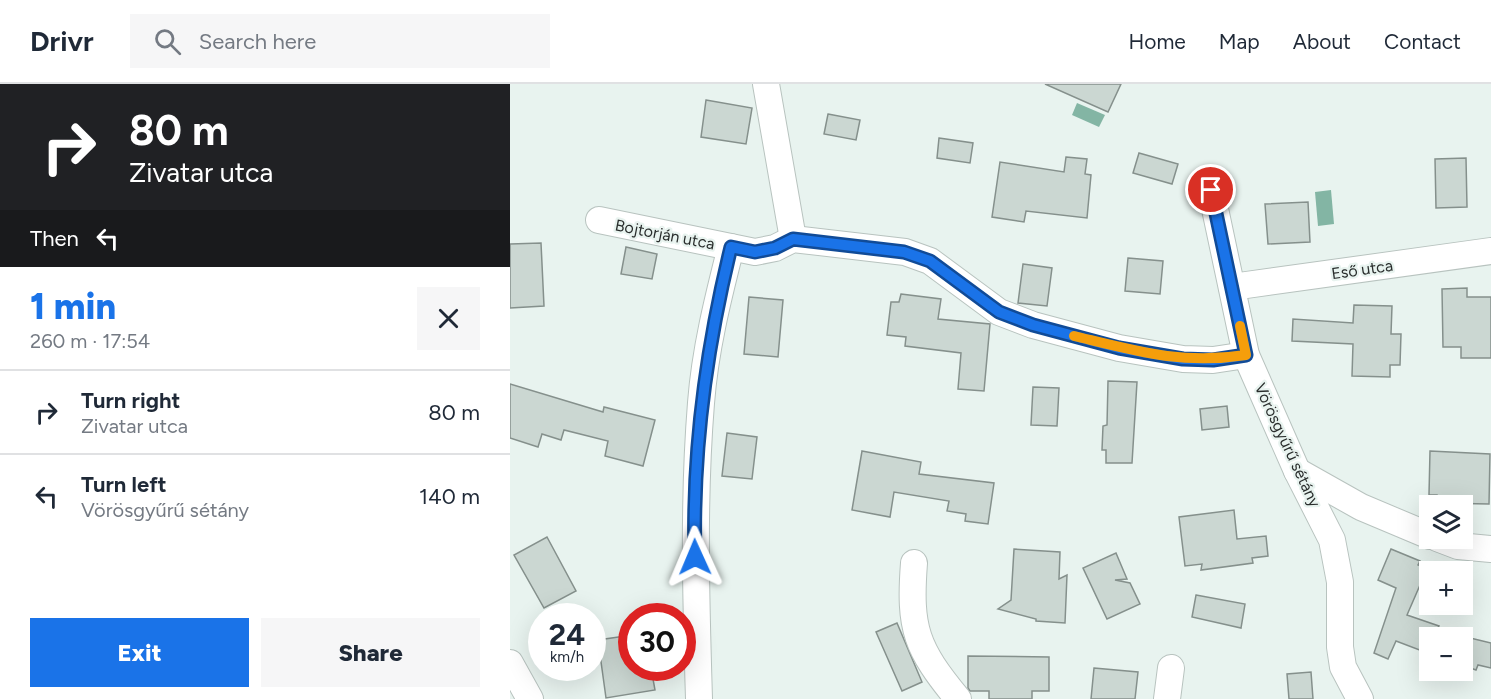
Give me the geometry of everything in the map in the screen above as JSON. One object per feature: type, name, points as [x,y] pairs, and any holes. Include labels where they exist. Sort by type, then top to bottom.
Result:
[{"type":"street","points":[[766,84],[793,239],[904,252],[930,261],[999,312],[1033,325],[1119,348],[1183,359],[1213,360],[1246,355]]},
{"type":"street","name":"Vörösgyűrű sétány","points":[[1211,190],[1246,355],[1297,471],[1332,540],[1340,582],[1340,647],[1343,667],[1360,699]]},
{"type":"street","name":"Bojtorján utca","points":[[599,220],[755,252],[775,248],[793,239]]},
{"type":"street","points":[[699,699],[694,534],[701,401],[714,315],[731,247]]},
{"type":"street","name":"Eső utca","points":[[1232,287],[1491,251]]},
{"type":"street","points":[[1297,471],[1360,507],[1419,531]]},
{"type":"street","points":[[1473,547],[1491,549]]},
{"type":"street","points":[[914,563],[912,614],[917,638],[958,699]]},
{"type":"street","points":[[510,663],[530,699]]},
{"type":"street","points":[[1167,699],[1171,668]]},
{"type":"shaded area","points":[[1077,103],[1105,115],[1099,127],[1072,115]]},
{"type":"shaded area","points":[[1331,190],[1334,224],[1318,226],[1315,192]]},
{"type":"building","points":[[1045,84],[1121,84],[1108,112]]},
{"type":"building","points":[[706,100],[752,108],[746,144],[701,137]]},
{"type":"building","points":[[828,114],[860,120],[856,140],[824,134]]},
{"type":"building","points":[[939,138],[973,143],[970,163],[937,158]]},
{"type":"building","points":[[1139,153],[1178,164],[1172,184],[1133,173]]},
{"type":"building","points":[[1066,157],[1087,159],[1085,174],[1091,175],[1087,218],[1026,211],[1024,222],[992,217],[1000,162],[1064,172]]},
{"type":"building","points":[[1466,158],[1467,207],[1436,208],[1435,159]]},
{"type":"building","points":[[1308,202],[1310,242],[1268,244],[1265,204]]},
{"type":"building","points":[[541,243],[544,306],[510,308],[510,244]]},
{"type":"building","points":[[626,247],[657,254],[652,279],[621,274]]},
{"type":"building","points":[[1128,258],[1163,261],[1160,294],[1125,291]]},
{"type":"building","points":[[1023,264],[1052,268],[1047,306],[1018,303]]},
{"type":"building","points":[[1467,288],[1467,297],[1491,297],[1491,358],[1461,358],[1461,347],[1443,347],[1442,289]]},
{"type":"building","points":[[901,294],[941,299],[938,319],[990,324],[984,391],[958,389],[961,353],[905,346],[906,337],[887,335],[891,302],[899,302]]},
{"type":"building","points":[[749,297],[783,300],[778,357],[744,354]]},
{"type":"building","points":[[1354,305],[1392,306],[1391,334],[1401,334],[1400,365],[1390,365],[1390,377],[1352,376],[1353,344],[1292,341],[1293,319],[1353,323]]},
{"type":"building","points":[[1108,381],[1137,382],[1132,463],[1106,463],[1106,450],[1102,450],[1103,426],[1107,425]]},
{"type":"building","points":[[510,384],[603,412],[604,407],[655,420],[643,466],[605,456],[608,441],[564,430],[561,440],[542,434],[538,447],[510,438]]},
{"type":"building","points":[[1033,387],[1059,388],[1057,426],[1031,425]]},
{"type":"building","points":[[1227,406],[1229,427],[1202,430],[1200,409]]},
{"type":"building","points":[[727,433],[757,437],[752,479],[722,476]]},
{"type":"building","points":[[862,451],[921,462],[919,474],[994,483],[988,524],[965,521],[966,514],[947,511],[949,501],[894,492],[890,517],[852,510]]},
{"type":"building","points":[[1430,451],[1490,454],[1489,504],[1473,504],[1473,495],[1429,495]]},
{"type":"building","points":[[1234,510],[1237,539],[1266,536],[1268,556],[1252,558],[1253,563],[1201,570],[1202,564],[1185,566],[1179,517]]},
{"type":"building","points":[[547,537],[576,591],[553,603],[541,603],[514,555]]},
{"type":"building","points":[[1014,549],[1060,552],[1059,579],[1067,575],[1065,623],[1036,621],[1036,619],[998,609],[1011,600]]},
{"type":"building","points":[[1391,549],[1420,561],[1418,565],[1419,587],[1407,615],[1439,626],[1419,627],[1419,650],[1396,641],[1388,659],[1374,653],[1396,588],[1378,580]]},
{"type":"building","points":[[1116,553],[1127,579],[1115,580],[1130,583],[1140,604],[1107,619],[1083,568]]},
{"type":"building","points":[[1196,595],[1245,604],[1241,628],[1192,617]]},
{"type":"building","points":[[897,623],[922,682],[902,691],[876,632]]},
{"type":"building","points":[[618,637],[618,681],[653,681],[655,690],[606,698],[604,681],[606,681],[606,639]]},
{"type":"building","points":[[1473,639],[1491,643],[1491,668],[1478,665],[1476,670],[1473,669]]},
{"type":"building","points":[[968,656],[1049,657],[1049,691],[1032,691],[1032,699],[989,699],[989,691],[970,691],[968,688]]},
{"type":"building","points":[[1094,668],[1138,672],[1135,699],[1091,699]]},
{"type":"building","points":[[1311,672],[1313,699],[1289,699],[1287,674]]},
{"type":"slow traffic","points":[[1074,336],[1152,354],[1183,359],[1213,360],[1246,355],[1240,326]]},
{"type":"route","points":[[695,557],[694,534],[701,401],[714,315],[731,247],[755,252],[775,248],[793,239],[904,252],[930,261],[999,312],[1033,325],[1119,348],[1183,359],[1213,360],[1246,355],[1211,190]]}]
